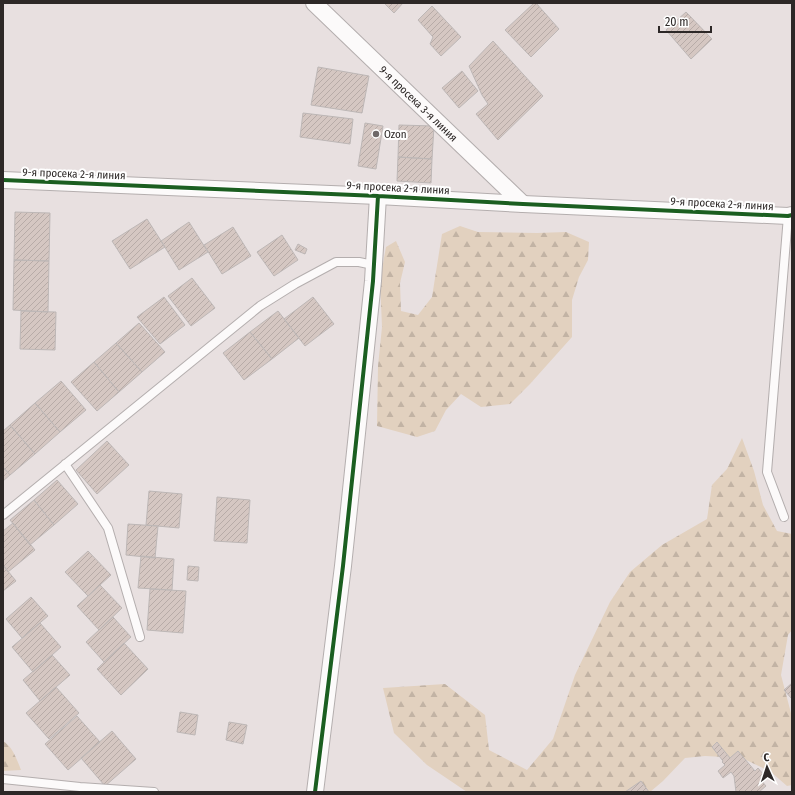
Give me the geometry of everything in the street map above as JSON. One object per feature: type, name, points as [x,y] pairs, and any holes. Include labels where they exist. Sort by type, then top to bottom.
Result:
[{"type":"street","name":"9-я просека 3-я линия","points":[[314,3],[523,204]]},
{"type":"street","name":"9-я просека 2-я линия","points":[[3,180],[790,216]]},
{"type":"street","points":[[315,792],[343,566],[373,282],[378,196]]},
{"type":"lane","points":[[784,516],[767,472],[790,216]]},
{"type":"lane","points":[[3,516],[260,306],[295,284],[336,262],[359,262],[373,265]]},
{"type":"lane","points":[[65,464],[108,528],[140,637]]},
{"type":"lane","points":[[3,779],[79,790],[154,792]]},
{"type":"green space","points":[[460,226],[478,232],[566,232],[589,242],[588,260],[579,277],[572,300],[572,337],[510,404],[481,407],[461,394],[446,410],[435,431],[417,437],[377,426],[378,366],[382,327],[380,280],[386,247],[396,241],[405,262],[400,283],[401,311],[418,315],[432,297],[442,234]]},
{"type":"green space","points":[[742,438],[754,471],[763,505],[777,531],[792,534],[792,630],[788,635],[781,675],[792,717],[792,785],[787,786],[771,772],[742,758],[705,756],[685,758],[650,792],[467,792],[427,765],[394,733],[383,688],[445,684],[485,715],[489,750],[527,770],[553,739],[575,675],[610,602],[630,572],[662,545],[707,519],[712,485],[727,469]]},
{"type":"green space","points":[[3,741],[12,750],[21,770],[3,771]]},
{"type":"building","points":[[384,3],[403,3],[394,13]]},
{"type":"building","points":[[534,3],[536,3],[559,29],[531,57],[505,30]]},
{"type":"building","points":[[432,6],[461,37],[441,56],[430,44],[433,37],[418,20]]},
{"type":"building","points":[[686,12],[712,39],[691,59],[666,30]]},
{"type":"building","points":[[493,41],[543,96],[498,140],[476,114],[488,104],[482,95],[469,66]]},
{"type":"building","points":[[318,67],[369,76],[362,113],[311,105]]},
{"type":"building","points":[[462,71],[478,91],[459,108],[442,88]]},
{"type":"building","points":[[303,113],[353,119],[350,144],[300,137]]},
{"type":"building","points":[[365,123],[383,126],[376,169],[358,166]]},
{"type":"building","points":[[399,125],[434,126],[432,159],[398,157]]},
{"type":"building","points":[[398,157],[432,159],[431,183],[397,181]]},
{"type":"building","points":[[15,212],[50,213],[49,261],[14,260]]},
{"type":"building","points":[[147,219],[165,247],[130,269],[112,241]]},
{"type":"building","points":[[189,222],[208,252],[179,270],[161,241]]},
{"type":"building","points":[[233,227],[251,256],[222,274],[204,245]]},
{"type":"building","points":[[282,235],[298,260],[274,276],[257,252]]},
{"type":"building","points":[[298,244],[307,249],[305,254],[295,250]]},
{"type":"building","points":[[14,260],[49,261],[48,312],[13,310]]},
{"type":"building","points":[[192,278],[215,308],[191,326],[168,296]]},
{"type":"building","points":[[164,297],[185,325],[160,344],[137,317]]},
{"type":"building","points":[[313,297],[334,324],[305,346],[284,319]]},
{"type":"building","points":[[21,311],[56,312],[55,350],[20,349]]},
{"type":"building","points":[[278,311],[299,338],[272,359],[250,332]]},
{"type":"building","points":[[139,323],[165,352],[142,372],[116,343]]},
{"type":"building","points":[[250,332],[272,359],[244,380],[223,353]]},
{"type":"building","points":[[116,343],[142,372],[119,392],[94,362]]},
{"type":"building","points":[[94,362],[119,392],[97,411],[71,382]]},
{"type":"building","points":[[61,381],[86,410],[60,432],[35,403]]},
{"type":"building","points":[[35,403],[60,432],[35,454],[10,425]]},
{"type":"building","points":[[10,425],[35,454],[10,475],[3,467],[3,431]]},
{"type":"building","points":[[107,441],[129,465],[97,494],[76,470]]},
{"type":"building","points":[[3,467],[10,475],[3,481]]},
{"type":"building","points":[[57,480],[78,504],[54,525],[34,500]]},
{"type":"building","points":[[149,491],[182,494],[179,528],[146,525]]},
{"type":"building","points":[[217,497],[250,500],[247,543],[214,541]]},
{"type":"building","points":[[34,500],[54,525],[30,545],[10,520]]},
{"type":"building","points":[[13,523],[35,550],[8,572],[3,565],[3,531]]},
{"type":"building","points":[[128,524],[158,526],[155,558],[126,555]]},
{"type":"building","points":[[88,551],[111,575],[88,596],[65,572]]},
{"type":"building","points":[[141,556],[174,559],[172,590],[138,588]]},
{"type":"building","points":[[3,565],[16,581],[3,591]]},
{"type":"building","points":[[188,566],[199,567],[198,581],[187,580]]},
{"type":"building","points":[[100,585],[122,608],[99,630],[77,606]]},
{"type":"building","points":[[150,589],[186,591],[183,633],[147,630]]},
{"type":"building","points":[[31,597],[48,616],[22,638],[6,619]]},
{"type":"building","points":[[113,617],[131,637],[104,662],[86,642]]},
{"type":"building","points":[[40,623],[61,647],[33,672],[12,647]]},
{"type":"building","points":[[124,643],[148,669],[121,695],[97,669]]},
{"type":"building","points":[[52,655],[70,675],[40,701],[23,680]]},
{"type":"building","points":[[792,683],[792,699],[784,690]]},
{"type":"building","points":[[56,687],[79,713],[49,739],[26,713]]},
{"type":"building","points":[[180,712],[198,715],[195,735],[177,732]]},
{"type":"building","points":[[77,716],[100,742],[68,770],[45,744]]},
{"type":"building","points":[[229,722],[247,725],[243,744],[226,740]]},
{"type":"building","points":[[112,731],[136,759],[105,786],[81,758]]},
{"type":"building","points":[[717,742],[730,758],[738,751],[755,771],[758,768],[764,775],[760,779],[766,786],[759,792],[736,792],[734,776],[731,772],[723,778],[718,771],[725,765],[712,747]]},
{"type":"building","points":[[641,781],[649,792],[625,792]]},
{"type":"cycle path","points":[[3,180],[792,215]]},
{"type":"cycle path","points":[[315,792],[343,566],[373,281],[378,196]]},
{"type":"place","name":"Ozon","points":[[376,134]]}]
